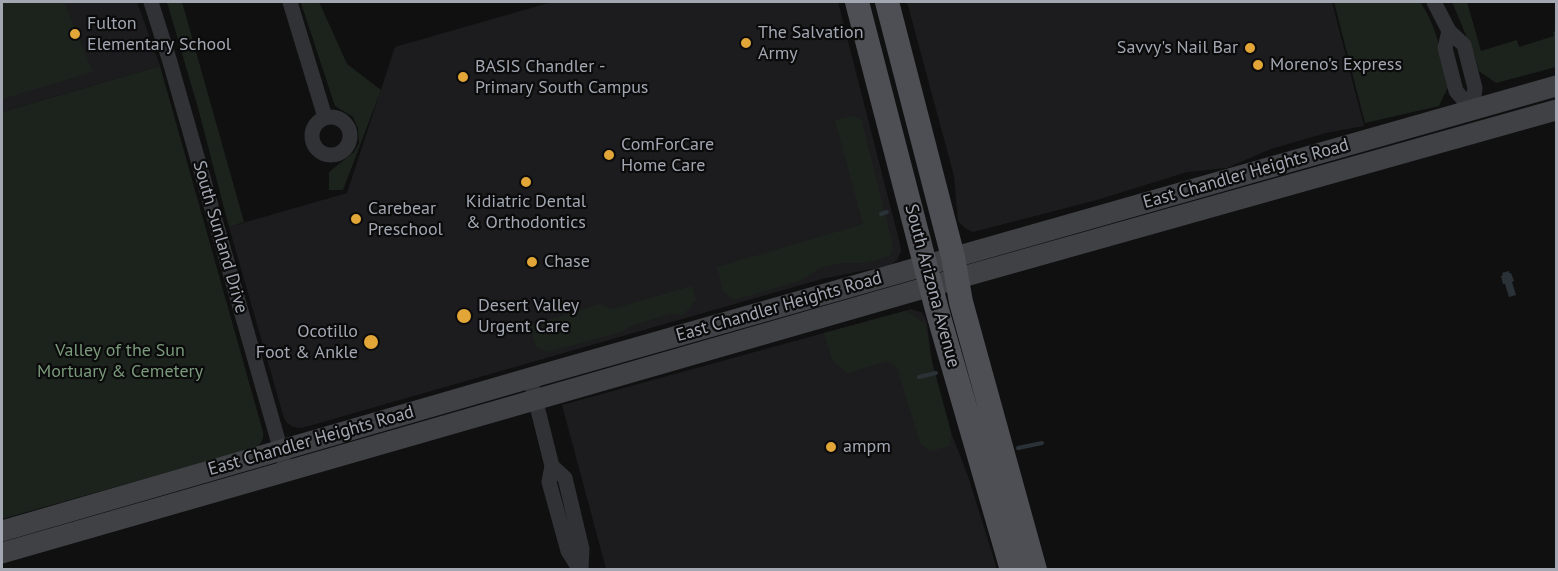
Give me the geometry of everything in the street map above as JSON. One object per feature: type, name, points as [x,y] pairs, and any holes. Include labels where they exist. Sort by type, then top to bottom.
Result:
[{"type":"main road","name":"South Arizona Avenue","points":[[857,2],[928,276],[1011,570]]},
{"type":"main road","name":"South Arizona Avenue","points":[[887,2],[954,268],[1035,570]]},
{"type":"main road","name":"East Chandler Heights Road","points":[[2,554],[600,381],[928,276],[1557,86]]},
{"type":"main road","name":"East Chandler Heights Road","points":[[954,268],[1557,110]]},
{"type":"main road","name":"East Chandler Heights Road","points":[[2,531],[594,360],[928,276]]},
{"type":"main road","points":[[594,360],[600,381]]},
{"type":"street","name":"South Sunland Drive","points":[[151,2],[287,472]]},
{"type":"street","points":[[290,2],[325,117]]},
{"type":"street","points":[[1434,2],[1449,32],[1445,48],[1456,91],[1472,110]]},
{"type":"street","points":[[530,378],[552,466],[549,482],[556,511],[568,551],[581,570]]},
{"type":"street","points":[[552,466],[565,478],[582,549],[581,570]]},
{"type":"street","points":[[556,511],[572,506]]},
{"type":"shaded area","name":"Fulton Elementary School","points":[[2,2],[137,2],[160,66],[2,112]]},
{"type":"shaded area","points":[[552,2],[838,2],[900,244],[901,251],[897,260],[891,265],[822,279],[302,428],[293,427],[284,418],[229,227],[347,193],[395,47]]},
{"type":"shaded area","points":[[907,2],[1332,2],[1364,126],[1326,133],[1271,149],[1227,168],[1187,172],[1097,200],[973,232],[958,221],[954,176]]},
{"type":"shaded area","points":[[1509,271],[1514,281],[1512,282],[1516,295],[1509,297],[1501,276],[1502,273]]},
{"type":"shaded area","points":[[911,309],[921,312],[927,323],[932,362],[951,432],[968,476],[997,569],[606,569],[562,405]]},
{"type":"green space","points":[[2,2],[64,2],[93,72],[2,99]]},
{"type":"green space","points":[[167,2],[182,2],[244,222],[229,227],[198,108]]},
{"type":"green space","points":[[302,2],[319,2],[347,64],[381,90],[343,190],[329,190],[329,172],[354,152],[359,143],[358,129],[353,117],[335,106]]},
{"type":"green space","points":[[1334,2],[1420,2],[1435,31],[1449,85],[1439,106],[1365,123]]},
{"type":"green space","points":[[1452,2],[1467,2],[1481,51],[1517,40],[1519,47],[1554,36],[1553,32],[1556,31],[1556,67],[1496,83],[1479,71]]},
{"type":"green space","name":"Valley of the Sun Mortuary & Cemetery","points":[[160,66],[263,432],[262,440],[253,448],[2,519],[2,112]]},
{"type":"green space","points":[[853,116],[861,119],[893,245],[890,256],[864,263],[840,263],[820,268],[800,281],[734,300],[723,291],[717,267],[863,224],[835,120]]},
{"type":"green space","points":[[692,286],[696,300],[683,315],[670,314],[633,325],[622,332],[547,352],[536,347],[530,325],[600,304],[612,309]]},
{"type":"green space","points":[[906,311],[925,324],[932,362],[951,432],[950,446],[930,451],[920,443],[897,367],[888,361],[848,373],[832,360],[824,333]]},
{"type":"waterway","points":[[881,214],[887,212]]},
{"type":"waterway","points":[[919,377],[936,373]]},
{"type":"waterway","points":[[1018,448],[1042,443]]},
{"type":"place","name":"Fulton Elementary School","points":[[75,34]]},
{"type":"place","name":"The Salvation Army","points":[[746,43]]},
{"type":"place","name":"Savvy's Nail Bar","points":[[1250,48]]},
{"type":"place","name":"Moreno's Express","points":[[1258,65]]},
{"type":"place","name":"BASIS Chandler - Primary South Campus","points":[[463,77]]},
{"type":"place","name":"ComForCare Home Care","points":[[609,155]]},
{"type":"place","name":"Kidiatric Dental & Orthodontics","points":[[526,182]]},
{"type":"place","name":"Carebear Preschool","points":[[356,219]]},
{"type":"place","name":"Chase","points":[[532,262]]},
{"type":"place","name":"Desert Valley Urgent Care","points":[[464,316]]},
{"type":"place","name":"Ocotillo Foot & Ankle","points":[[371,342]]},
{"type":"place","name":"ampm","points":[[831,447]]}]
